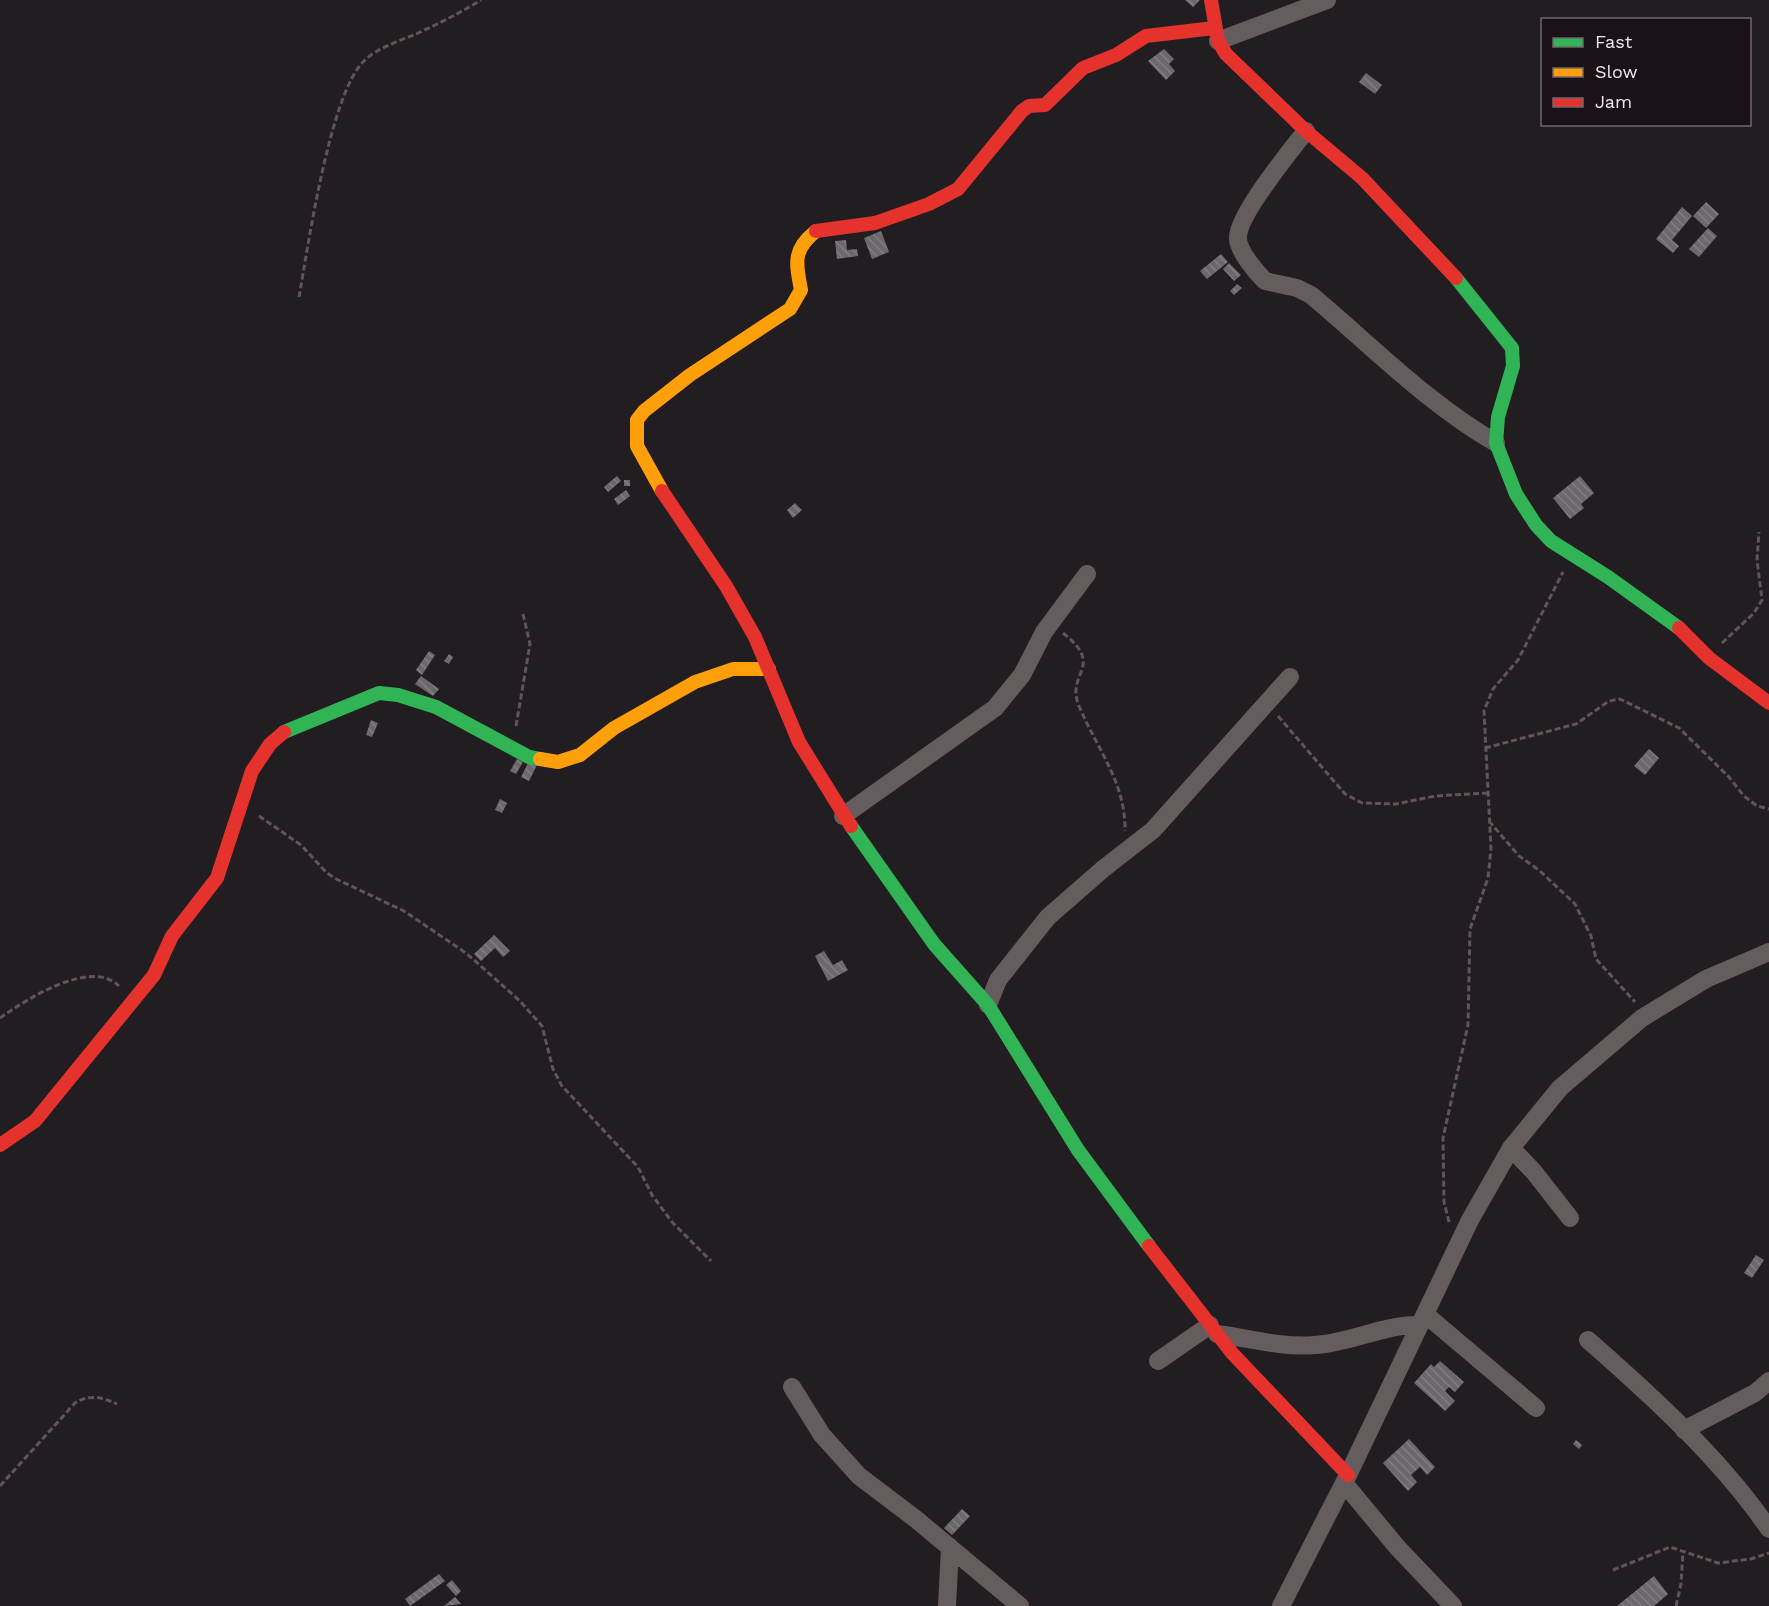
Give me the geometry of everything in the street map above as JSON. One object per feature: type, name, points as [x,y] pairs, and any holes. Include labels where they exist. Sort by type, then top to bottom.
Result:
[{"type":"street","points":[[1211,0],[1216,35],[1243,72],[1306,131],[1362,178],[1457,279],[1512,348],[1513,366],[1498,417],[1496,443],[1516,494],[1527,514],[1551,541],[1608,577],[1681,630],[1709,658],[1769,703]]},
{"type":"street","points":[[1327,0],[1216,35],[1146,36],[1116,55],[1089,64],[1045,105],[1029,106],[1022,111],[958,189],[929,204],[862,226],[827,227],[814,232],[796,257],[796,271],[801,290],[790,309],[690,375],[637,420],[637,446],[647,466],[726,586],[755,637],[799,742],[843,816],[934,944],[987,1005],[1078,1150],[1154,1256],[1214,1330],[1346,1479],[1397,1547],[1453,1606]]},
{"type":"street","points":[[1306,131],[1271,177],[1248,213],[1239,229],[1239,246],[1265,281],[1297,288],[1311,295],[1385,362],[1439,405],[1496,443]]},
{"type":"street","points":[[843,816],[995,708],[1022,675],[1050,623],[1087,574]]},
{"type":"street","points":[[0,1146],[35,1121],[154,975],[172,936],[217,878],[252,771],[278,736],[286,730],[329,716],[367,696],[379,693],[416,699],[512,748],[547,762],[570,760],[580,755],[614,728],[695,682],[733,669],[769,669]]},
{"type":"street","points":[[987,1005],[998,980],[1048,917],[1153,830],[1290,677]]},
{"type":"street","points":[[1281,1606],[1346,1479],[1463,1236],[1510,1148],[1560,1088],[1646,1015],[1706,979],[1769,952]]},
{"type":"street","points":[[1510,1148],[1534,1172],[1570,1218]]},
{"type":"street","points":[[1158,1361],[1214,1330],[1285,1346],[1314,1346],[1345,1341],[1422,1320]]},
{"type":"street","points":[[1422,1320],[1536,1408]]},
{"type":"street","points":[[1588,1340],[1684,1430],[1739,1490],[1769,1529]]},
{"type":"street","points":[[1684,1430],[1755,1393],[1769,1381]]},
{"type":"street","points":[[792,1387],[822,1435],[859,1476],[950,1547],[1020,1606]]},
{"type":"street","points":[[947,1606],[950,1597],[950,1547]]},
{"type":"path","points":[[299,297],[316,202],[333,129],[356,71],[364,61],[375,54],[481,0]]},
{"type":"path","points":[[1709,658],[1754,613],[1762,600],[1757,560],[1759,532]]},
{"type":"path","points":[[1463,1236],[1454,1229],[1447,1218],[1441,1160],[1444,1129],[1466,1040],[1469,1000],[1468,943],[1488,878],[1491,849],[1484,711],[1489,696],[1518,660],[1572,555]]},
{"type":"path","points":[[512,748],[530,644],[522,614]]},
{"type":"path","points":[[1050,623],[1082,651],[1084,662],[1077,696],[1122,796],[1125,814],[1125,851]]},
{"type":"path","points":[[1485,748],[1576,724],[1609,701],[1620,699],[1679,728],[1729,777],[1744,796],[1757,806],[1769,809]]},
{"type":"path","points":[[1268,702],[1326,775],[1345,794],[1362,803],[1396,804],[1435,796],[1487,793]]},
{"type":"path","points":[[240,803],[301,845],[334,878],[404,911],[466,953],[520,1001],[542,1026],[553,1069],[562,1086],[638,1167],[652,1195],[672,1222],[711,1261]]},
{"type":"path","points":[[1489,821],[1519,856],[1540,871],[1575,904],[1587,926],[1599,964],[1646,1015]]},
{"type":"path","points":[[0,1018],[51,987],[95,975],[112,980],[130,1002]]},
{"type":"path","points":[[0,1486],[75,1403],[82,1399],[98,1397],[117,1404]]},
{"type":"path","points":[[1613,1570],[1653,1551],[1670,1547],[1718,1563],[1751,1559],[1769,1553]]},
{"type":"path","points":[[1677,1606],[1682,1584],[1683,1552]]},
{"type":"building","points":[[1185,0],[1200,0],[1193,7]]},
{"type":"building","points":[[1164,49],[1174,59],[1169,64],[1175,71],[1166,80],[1148,61]]},
{"type":"building","points":[[1366,73],[1382,85],[1375,94],[1359,82]]},
{"type":"building","points":[[1706,202],[1719,214],[1706,228],[1693,216]]},
{"type":"building","points":[[1682,207],[1692,216],[1672,240],[1679,246],[1673,253],[1656,239]]},
{"type":"building","points":[[1708,228],[1717,236],[1699,257],[1689,249]]},
{"type":"building","points":[[881,231],[889,252],[872,259],[864,238]]},
{"type":"building","points":[[846,240],[847,250],[857,249],[858,256],[837,259],[835,241]]},
{"type":"building","points":[[1221,254],[1228,262],[1207,279],[1200,271]]},
{"type":"building","points":[[1229,263],[1241,275],[1234,281],[1223,269]]},
{"type":"building","points":[[1237,284],[1242,288],[1234,295],[1230,291]]},
{"type":"building","points":[[617,476],[621,481],[608,492],[604,487]]},
{"type":"building","points":[[1580,476],[1594,493],[1581,504],[1584,508],[1570,519],[1553,498]]},
{"type":"building","points":[[624,480],[630,480],[630,486],[624,486]]},
{"type":"building","points":[[626,490],[630,496],[618,505],[614,499]]},
{"type":"building","points":[[795,503],[802,510],[793,518],[787,510]]},
{"type":"building","points":[[429,651],[435,655],[422,675],[416,670]]},
{"type":"building","points":[[449,654],[453,657],[449,664],[444,661]]},
{"type":"building","points":[[421,676],[439,689],[433,696],[415,684]]},
{"type":"building","points":[[371,720],[378,723],[372,737],[366,735]]},
{"type":"building","points":[[1649,749],[1659,758],[1645,775],[1634,766]]},
{"type":"building","points":[[517,759],[523,762],[516,774],[510,771]]},
{"type":"building","points":[[529,761],[537,765],[529,781],[521,777]]},
{"type":"building","points":[[500,799],[507,803],[502,813],[495,810]]},
{"type":"building","points":[[494,935],[510,951],[503,957],[495,948],[481,961],[474,954]]},
{"type":"building","points":[[824,951],[833,965],[842,960],[848,970],[828,981],[815,956]]},
{"type":"building","points":[[1756,1255],[1764,1260],[1752,1278],[1744,1273]]},
{"type":"building","points":[[1440,1361],[1464,1382],[1455,1392],[1449,1387],[1445,1391],[1455,1401],[1445,1411],[1414,1383],[1431,1364],[1434,1367]]},
{"type":"building","points":[[1409,1439],[1435,1467],[1427,1475],[1420,1467],[1411,1475],[1417,1482],[1408,1491],[1383,1463]]},
{"type":"building","points":[[1576,1440],[1582,1445],[1579,1449],[1573,1444]]},
{"type":"building","points":[[962,1509],[970,1516],[952,1535],[944,1528]]},
{"type":"building","points":[[439,1574],[445,1581],[410,1606],[405,1599]]},
{"type":"building","points":[[1654,1576],[1668,1594],[1654,1606],[1617,1606]]},
{"type":"building","points":[[452,1580],[461,1591],[456,1596],[446,1585]]},
{"type":"building","points":[[455,1597],[461,1604],[444,1606]]},
{"type":"traffic: fast","points":[[1456,278],[1512,348],[1513,366],[1498,417],[1496,443],[1516,494],[1536,525],[1551,541],[1608,577],[1679,628]]},
{"type":"traffic: fast","points":[[284,732],[379,693],[398,695],[436,707],[529,757],[540,759]]},
{"type":"traffic: fast","points":[[851,826],[934,944],[988,1005],[1078,1150],[1149,1246]]},
{"type":"traffic: slow","points":[[662,491],[637,446],[637,420],[644,411],[690,375],[790,309],[801,290],[797,264],[799,251],[816,231]]},
{"type":"traffic: slow","points":[[540,759],[558,762],[580,755],[614,728],[695,682],[733,669],[769,669]]},
{"type":"traffic: jam","points":[[1211,0],[1218,41],[1226,54],[1306,131],[1362,178],[1456,278]]},
{"type":"traffic: jam","points":[[816,231],[875,223],[929,204],[958,189],[1022,111],[1029,106],[1045,105],[1083,68],[1116,55],[1146,36],[1214,28]]},
{"type":"traffic: jam","points":[[662,491],[726,586],[755,637],[799,742],[851,826]]},
{"type":"traffic: jam","points":[[1679,628],[1709,658],[1769,703]]},
{"type":"traffic: jam","points":[[0,1145],[35,1121],[154,975],[172,936],[217,878],[252,771],[270,744],[284,732]]},
{"type":"traffic: jam","points":[[1149,1246],[1232,1353],[1348,1475]]}]
